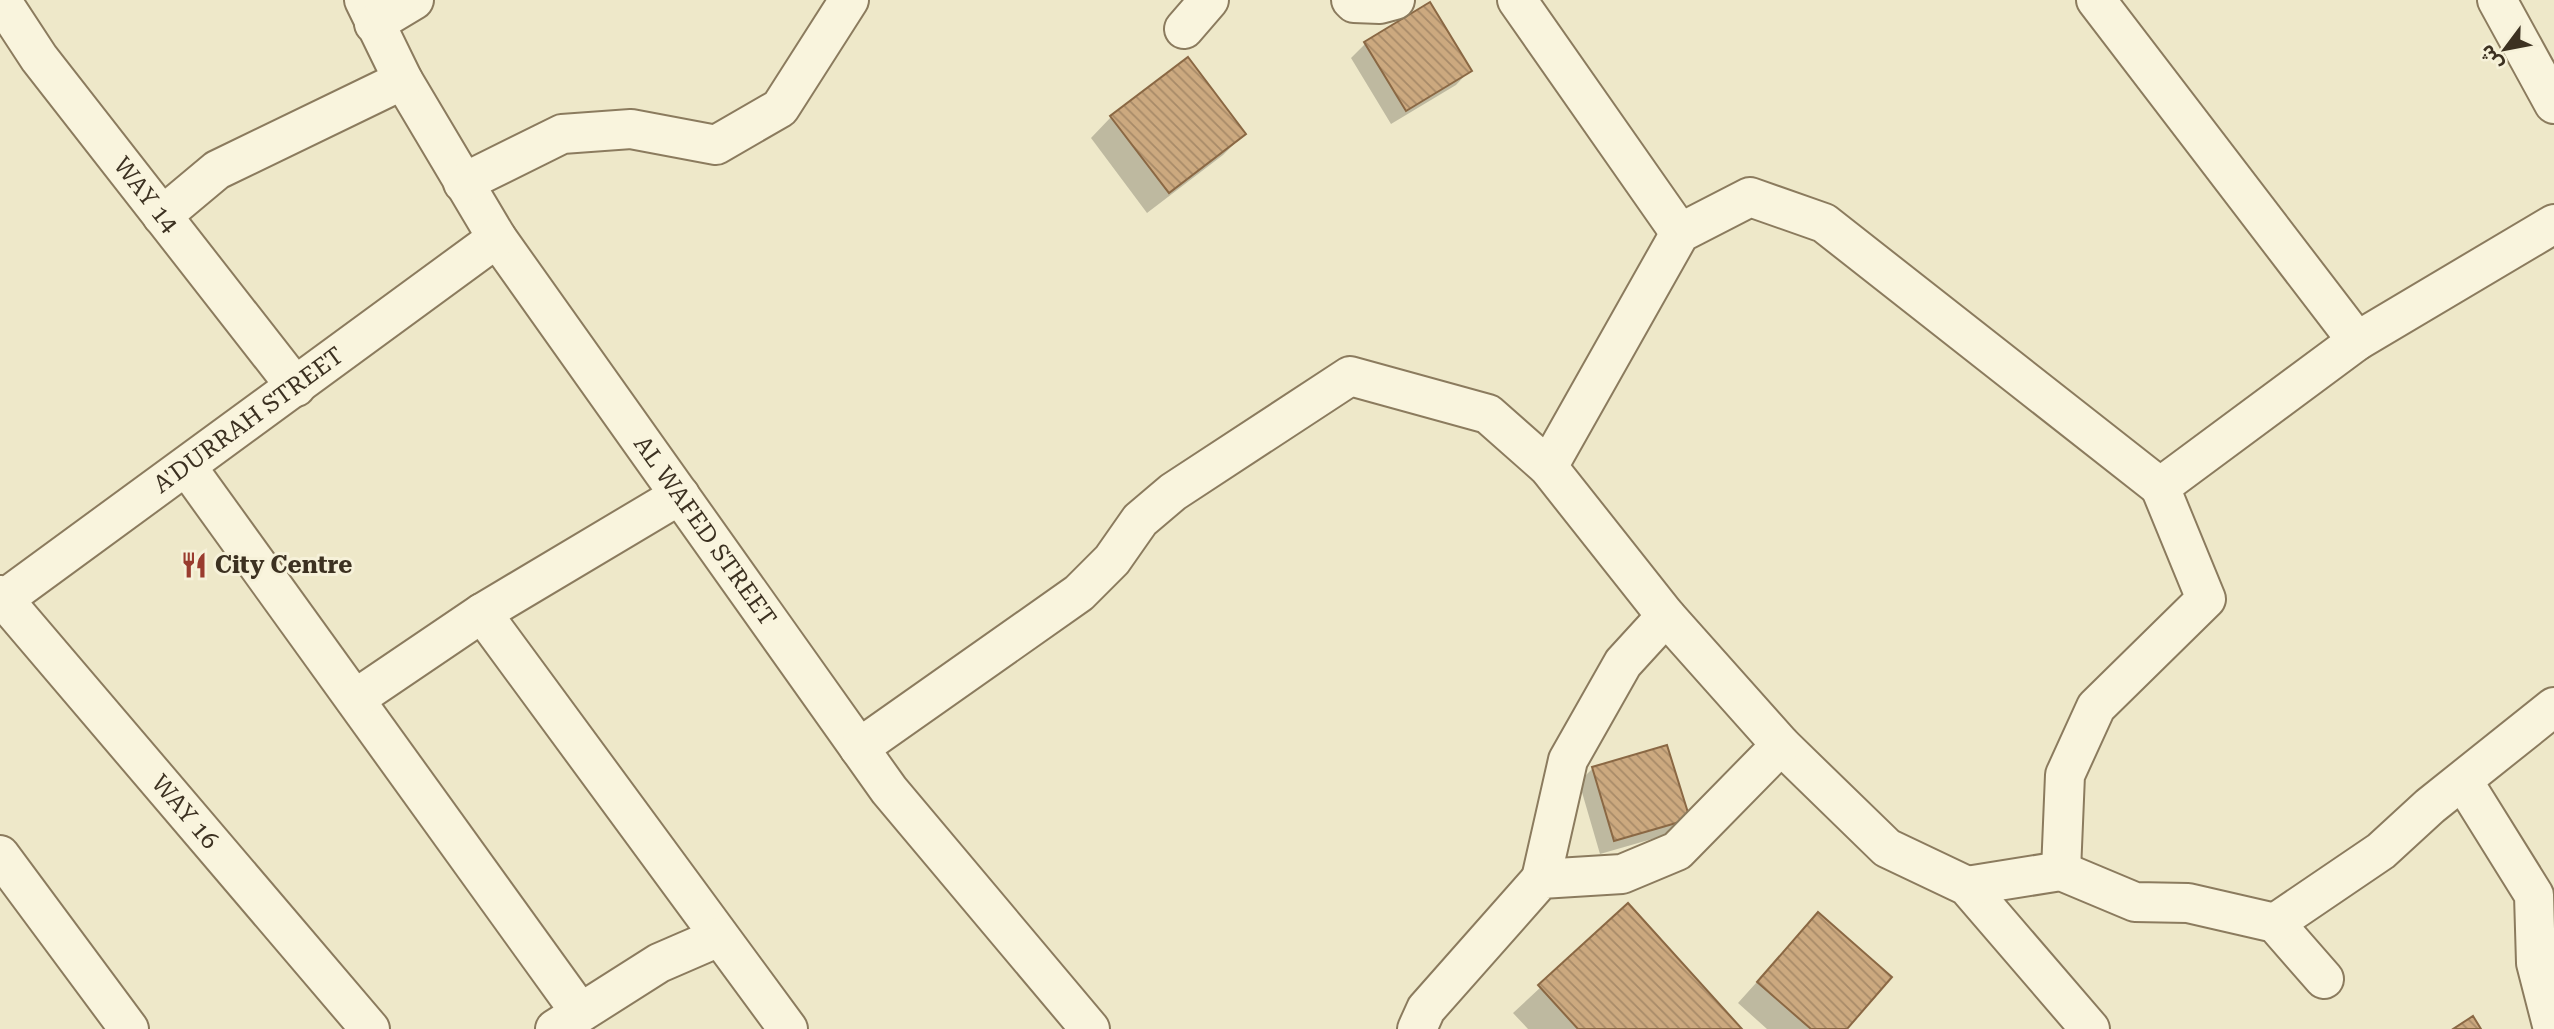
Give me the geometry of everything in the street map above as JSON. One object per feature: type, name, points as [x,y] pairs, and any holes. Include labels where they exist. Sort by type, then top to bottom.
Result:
[{"type":"street","name":"WAY 14","points":[[1,0],[38,58],[296,387]]},
{"type":"street","points":[[369,12],[414,0]]},
{"type":"street","points":[[463,183],[562,134],[631,129],[716,145],[780,108],[849,0]]},
{"type":"street","points":[[1184,29],[1209,0]]},
{"type":"street","points":[[1351,0],[1354,4],[1380,4],[1395,0]]},
{"type":"street","points":[[1517,0],[1680,233]]},
{"type":"street","points":[[2096,0],[2357,341]]},
{"type":"street","points":[[2497,0],[2554,104]]},
{"type":"street","name":"AL WAFED STREET","points":[[369,12],[402,80],[497,238],[889,790],[1090,1029]]},
{"type":"street","points":[[162,216],[217,170],[402,80]]},
{"type":"street","points":[[1548,467],[1680,233],[1749,197],[1824,223],[2160,487],[2206,598],[2096,707],[2065,775],[2061,871]]},
{"type":"street","points":[[2160,487],[2357,341],[2554,224]]},
{"type":"street","name":"A'DURRAH STREET","points":[[1,599],[187,467],[497,238]]},
{"type":"street","points":[[859,748],[1079,593],[1112,560],[1140,520],[1173,492],[1350,376],[1488,414],[1548,467],[1666,616],[1781,745],[1887,848],[1967,886],[2090,1029]]},
{"type":"street","points":[[187,467],[355,699],[568,1021],[659,963],[719,937]]},
{"type":"street","points":[[355,699],[482,612],[680,495]]},
{"type":"street","name":"WAY 16","points":[[1,599],[370,1029]]},
{"type":"street","points":[[482,612],[788,1029]]},
{"type":"street","points":[[1429,1022],[1541,879],[1568,760],[1623,663],[1666,616]]},
{"type":"street","points":[[2275,923],[2381,851],[2430,806],[2554,707]]},
{"type":"street","points":[[1541,879],[1622,874],[1677,851],[1781,745]]},
{"type":"street","points":[[2463,780],[2544,893],[2536,963],[2553,1029]]},
{"type":"street","points":[[0,855],[129,1029]]},
{"type":"street","points":[[1967,886],[2061,871],[2135,902],[2188,903],[2275,923],[2325,979]]},
{"type":"building","points":[[1430,2],[1472,71],[1406,111],[1364,42]]},
{"type":"building","points":[[1188,57],[1246,134],[1169,193],[1110,116]]},
{"type":"building","points":[[1667,745],[1690,819],[1614,841],[1592,767]]},
{"type":"building","points":[[1628,903],[1742,1029],[1578,1029],[1538,985]]},
{"type":"building","points":[[1818,912],[1892,977],[1847,1029],[1811,1029],[1757,982]]},
{"type":"building","points":[[2473,1016],[2481,1029],[2453,1029]]},
{"type":"place","name":"City Centre","points":[[194,565]]}]
